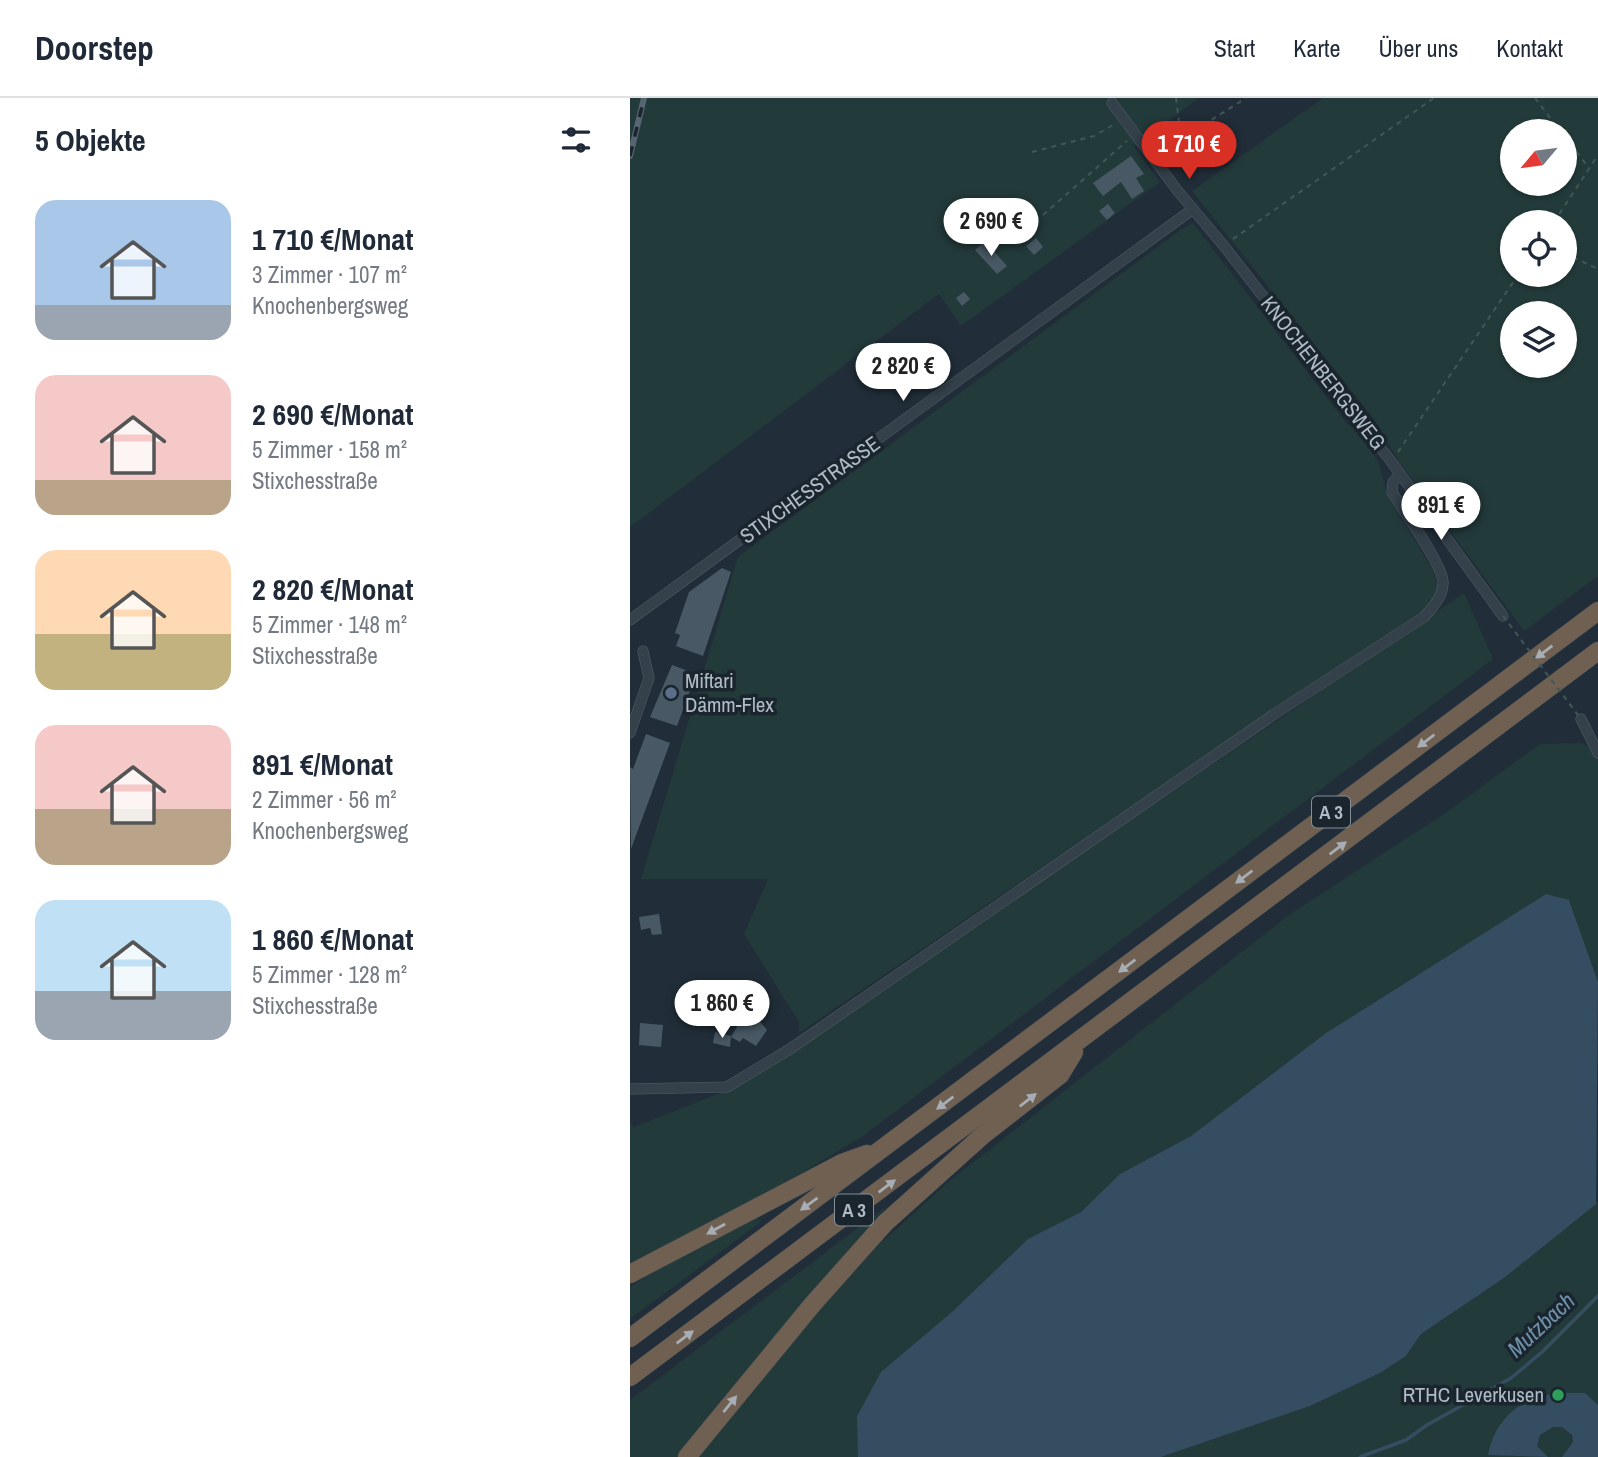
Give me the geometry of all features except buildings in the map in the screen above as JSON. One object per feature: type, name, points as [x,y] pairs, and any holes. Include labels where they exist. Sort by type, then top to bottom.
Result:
[{"type":"highway","name":"A 3","points":[[630,1338],[1598,611]]},
{"type":"highway","name":"A 3","points":[[630,1377],[1079,1043],[1598,651]]},
{"type":"highway","points":[[687,1457],[867,1242],[948,1165],[1060,1075],[1079,1043]]},
{"type":"highway","points":[[630,1275],[842,1163],[884,1149]]},
{"type":"street","name":"KNOCHENBERGSWEG","points":[[1112,103],[1390,460],[1503,616]]},
{"type":"street","name":"STIXCHESSTRASSE","points":[[630,620],[1192,209]]},
{"type":"street","points":[[630,1089],[727,1087],[790,1049],[1273,715],[1424,617],[1438,602],[1444,583],[1442,575],[1392,492],[1393,482],[1399,474]]},
{"type":"street","points":[[630,733],[649,678],[643,651]]},
{"type":"street","points":[[1581,719],[1598,753]]},
{"type":"path","points":[[1176,98],[1181,139]]},
{"type":"path","points":[[1154,157],[1246,98]]},
{"type":"path","points":[[1224,246],[1434,98]]},
{"type":"path","points":[[1535,98],[1551,119]]},
{"type":"path","points":[[1032,152],[1094,136],[1124,118]]},
{"type":"path","points":[[1043,215],[1135,134]]},
{"type":"path","points":[[1577,153],[1589,168]]},
{"type":"path","points":[[1562,210],[1598,155]]},
{"type":"path","points":[[1577,259],[1598,269]]},
{"type":"path","points":[[1390,460],[1510,287]]},
{"type":"path","points":[[1503,616],[1581,719]]},
{"type":"green space","points":[[630,98],[1199,98],[1134,147],[1160,182],[961,326],[939,294],[630,527]]},
{"type":"green space","points":[[1323,98],[1598,98],[1598,576],[1524,631],[1398,460],[1373,418],[1192,191]]},
{"type":"green space","points":[[1193,223],[1347,424],[1359,430],[1379,464],[1387,494],[1433,570],[1438,587],[1435,599],[1421,614],[1271,711],[799,1033],[799,1022],[744,934],[768,879],[641,879],[738,557]]},
{"type":"green space","points":[[1464,593],[1493,659],[863,1136],[758,1199],[630,1265],[630,1122],[634,1127],[720,1093],[792,1051]]},
{"type":"green space","points":[[1582,743],[1598,753],[1598,982],[1569,900],[1414,977],[1326,1033],[1191,1136],[1120,1174],[1081,1212],[1028,1239],[953,1311],[881,1373],[857,1416],[858,1457],[698,1457],[817,1313],[880,1244],[947,1183],[1289,915],[1447,812],[1540,744]]},
{"type":"green space","points":[[1598,1201],[1598,1457],[1161,1457],[1310,1406],[1380,1373],[1406,1356],[1421,1334],[1504,1278]]},
{"type":"green space","points":[[887,1206],[677,1457],[630,1457],[630,1400]]},
{"type":"green space","points":[[757,1216],[761,1222],[630,1319],[630,1287],[668,1262]]},
{"type":"water","points":[[1546,894],[1569,900],[1598,982],[1596,1204],[1504,1278],[1421,1334],[1406,1356],[1380,1373],[1310,1406],[1161,1457],[858,1457],[857,1416],[881,1372],[953,1311],[1028,1239],[1081,1212],[1120,1174],[1191,1136],[1326,1033]]},
{"type":"water","points":[[1557,1393],[1585,1393],[1598,1405],[1598,1457],[1562,1457],[1573,1442],[1572,1435],[1562,1427],[1553,1427],[1540,1435],[1537,1446],[1548,1457],[1488,1455],[1491,1442],[1511,1412],[1532,1400]]},
{"type":"waterway","name":"Mutzbach","points":[[1360,1457],[1406,1440],[1427,1425],[1511,1378],[1542,1352],[1598,1296]]},
{"type":"railway","points":[[630,156],[644,98]]},
{"type":"place","name":"Miftari Dämm-Flex","points":[[671,693]]},
{"type":"place","name":"RTHC Leverkusen","points":[[1558,1395]]}]
